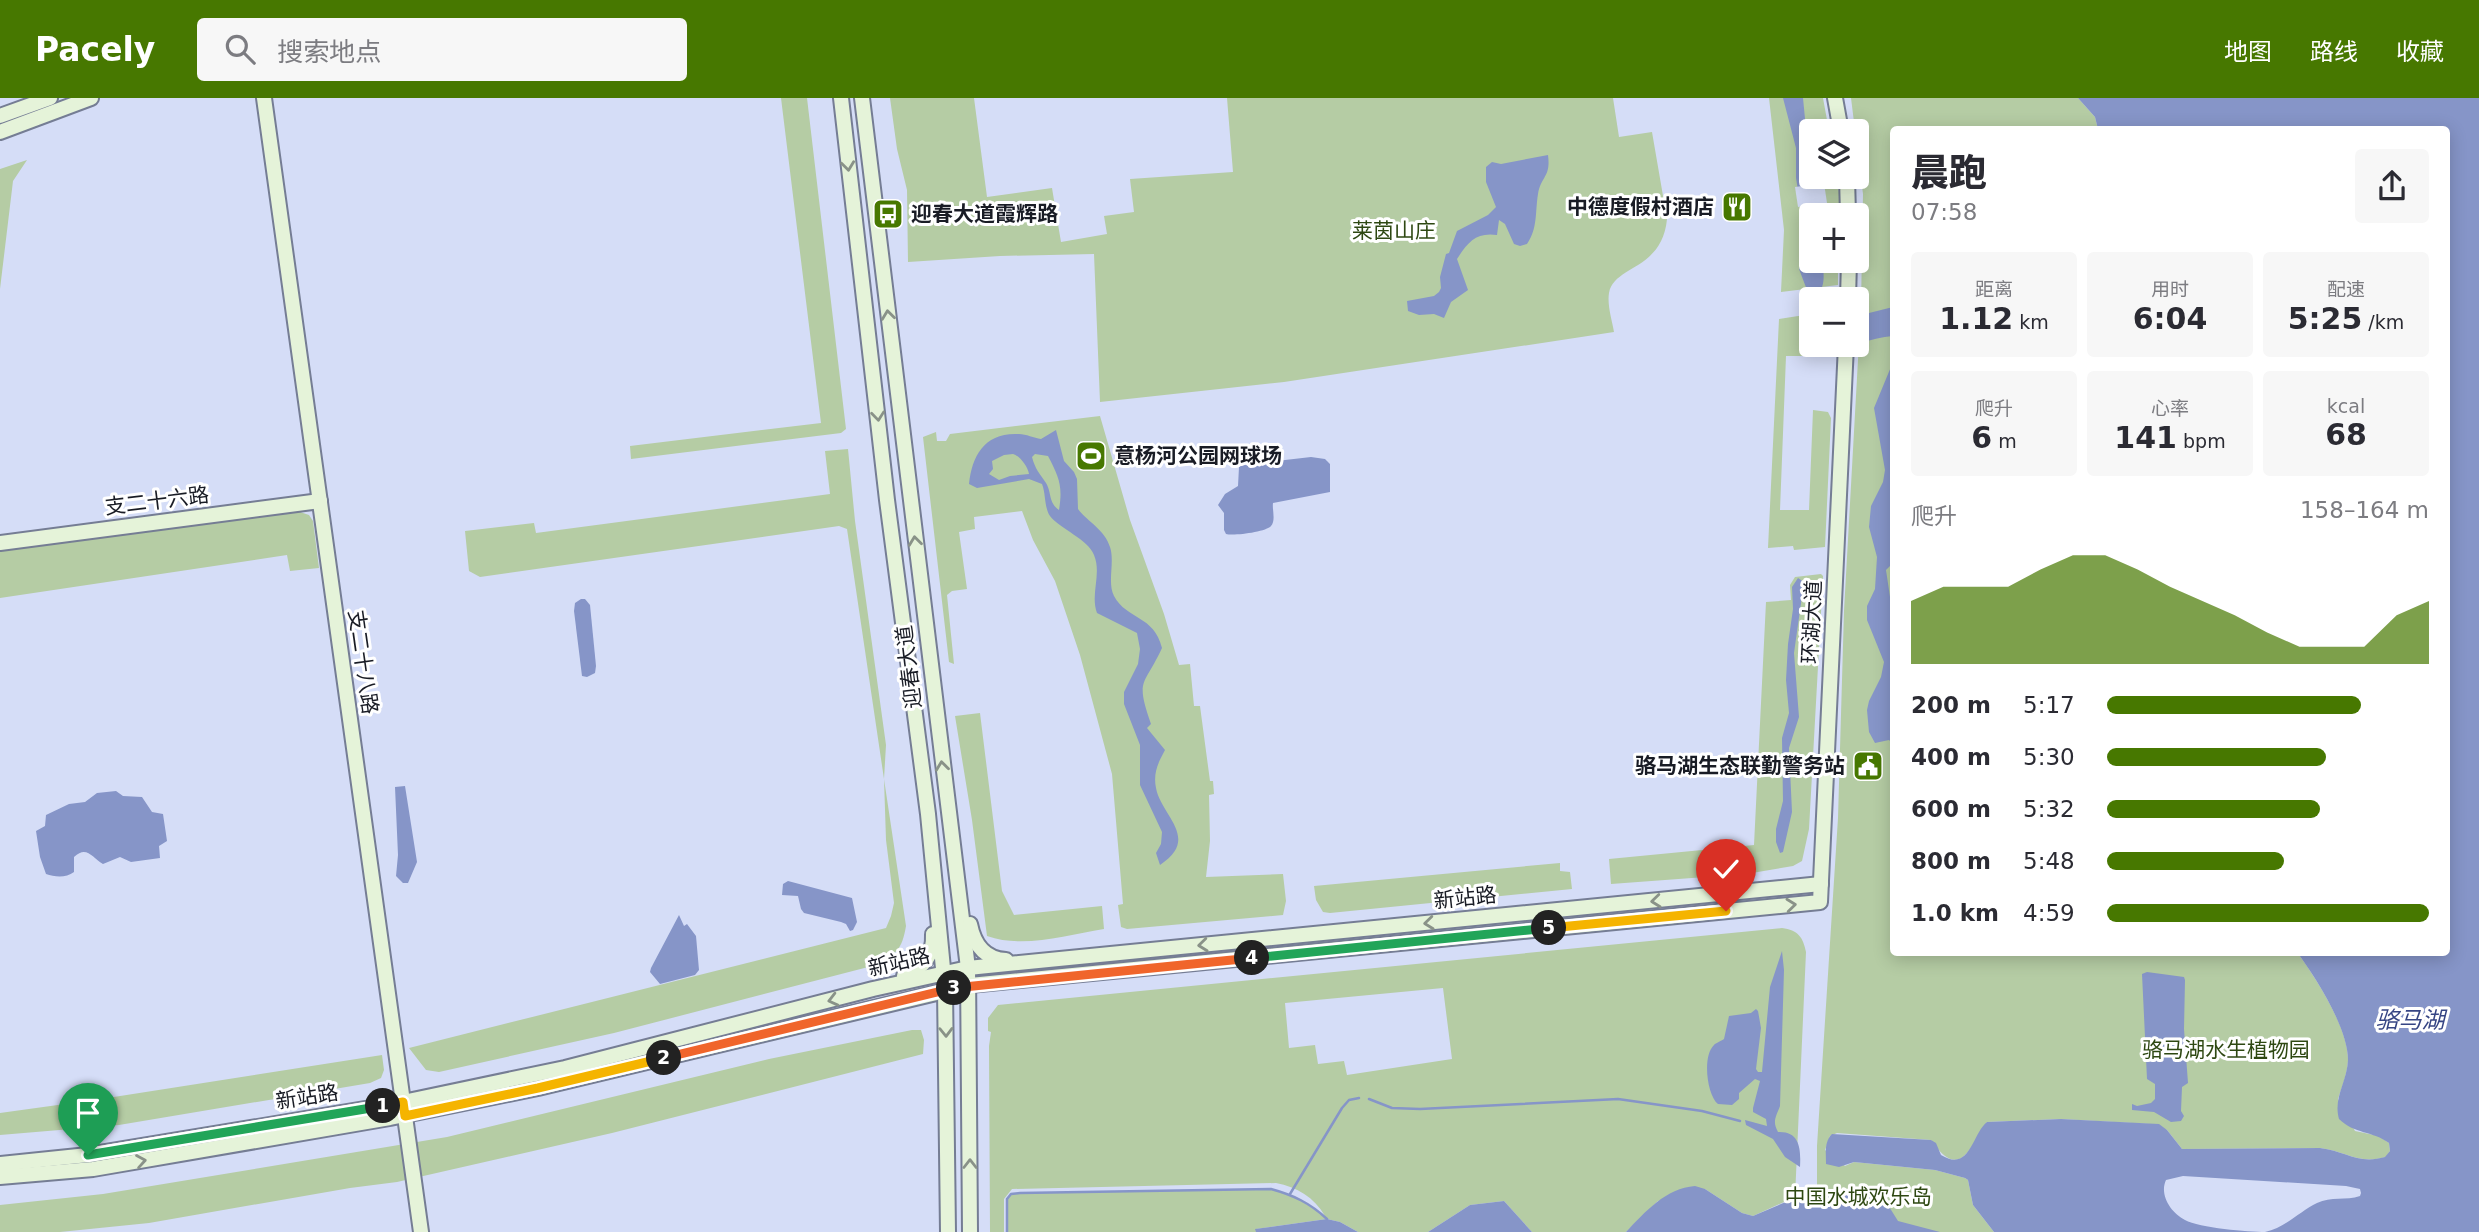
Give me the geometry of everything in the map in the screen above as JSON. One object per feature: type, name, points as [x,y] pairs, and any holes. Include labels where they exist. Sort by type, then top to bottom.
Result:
[{"type":"street","points":[[0,138],[50,98]]},
{"type":"street","points":[[0,116],[90,98]]},
{"type":"street","name":"支二十八路","points":[[264,98],[421,1232]]},
{"type":"street","name":"迎春大道","points":[[841,98],[887,500],[928,814],[944,973],[948,1232]]},
{"type":"street","name":"迎春大道","points":[[862,98],[970,985],[971,1232]]},
{"type":"street","points":[[1835,98],[1839,119]]},
{"type":"street","points":[[0,108],[37,110]]},
{"type":"street","points":[[0,132],[37,110]]},
{"type":"street","name":"环湖大道","points":[[1820,902],[1846,357]]},
{"type":"street","name":"支二十六路","points":[[0,543],[320,501]]},
{"type":"street","points":[[946,796],[972,937],[987,955],[997,960],[1035,962]]},
{"type":"street","points":[[873,989],[910,974],[930,957],[934,944],[928,814]]},
{"type":"street","name":"新站路","points":[[0,1178],[93,1169],[404,1109],[873,989],[968,968],[1821,884]]},
{"type":"street","points":[[936,895],[958,892]]},
{"type":"street","name":"新站路","points":[[0,1164],[88,1155],[538,1088],[970,985],[1820,902]]},
{"type":"green space","points":[[781,98],[807,98],[846,429],[841,433],[631,459],[630,446],[821,423]]},
{"type":"green space","name":"莱茵山庄","points":[[890,98],[974,98],[987,197],[1052,188],[1061,242],[1107,234],[1104,216],[1134,212],[1130,179],[1233,172],[1227,98],[1613,98],[1619,137],[1652,132],[1667,219],[1657,249],[1613,284],[1609,302],[1614,332],[1284,382],[1100,402],[1094,254],[908,262],[907,190],[897,149]]},
{"type":"green space","points":[[1769,98],[1823,98],[1827,119],[1799,119],[1799,189],[1838,189],[1840,203],[1799,203],[1799,273],[1838,273],[1838,285],[1799,287],[1799,290],[1781,292],[1784,230]]},
{"type":"green space","name":"骆马湖水生植物园","points":[[1851,98],[2078,98],[2095,117],[2097,126],[1890,126],[1890,956],[2300,956],[2322,989],[2337,1019],[2347,1048],[2348,1061],[2338,1099],[2355,1131],[2379,1136],[2389,1143],[2390,1151],[2386,1157],[2360,1158],[2320,1148],[2182,1149],[2167,1130],[2150,1124],[2061,1119],[1987,1122],[1969,1151],[1956,1160],[1941,1152],[1931,1140],[1837,1133],[1830,1136],[1825,1150],[1845,1166],[1854,1162],[1935,1170],[1965,1178],[1968,1180],[1973,1205],[1994,1232],[1817,1232],[1817,1146],[1838,818],[1844,611],[1858,357],[1869,357],[1869,287],[1861,287],[1862,273],[1869,273],[1869,203],[1863,203],[1862,189],[1869,189],[1869,119],[1854,119]]},
{"type":"green space","points":[[27,160],[13,181],[0,289],[0,169]]},
{"type":"green space","points":[[1799,316],[1799,356],[1786,356],[1780,510],[1809,510],[1813,410],[1828,412],[1831,418],[1825,547],[1794,550],[1793,546],[1768,548],[1779,319]]},
{"type":"green space","points":[[1100,416],[1130,520],[1164,614],[1179,665],[1190,664],[1194,706],[1200,706],[1214,794],[1209,795],[1210,841],[1206,877],[1283,874],[1286,901],[1283,915],[1127,929],[1121,927],[1118,905],[1123,904],[1112,774],[1080,655],[1055,581],[1033,540],[1022,511],[974,517],[975,529],[959,532],[967,589],[952,591],[947,595],[954,664],[949,662],[923,437],[936,432],[937,441],[946,441],[950,434]]},
{"type":"green space","points":[[848,449],[855,521],[886,745],[884,779],[847,529],[839,526],[480,577],[469,571],[465,531],[534,523],[536,533],[830,494],[825,451]]},
{"type":"green space","points":[[297,511],[309,515],[313,521],[319,568],[290,571],[287,555],[0,598],[0,548]]},
{"type":"green space","points":[[1821,574],[1809,829],[1802,861],[1793,866],[1746,874],[1611,884],[1609,859],[1754,845],[1766,602],[1791,600],[1790,585],[1795,577]]},
{"type":"green space","points":[[980,713],[1002,891],[1014,915],[1102,906],[1104,929],[1030,941],[1001,940],[987,936],[955,716]]},
{"type":"green space","points":[[884,779],[906,926],[900,946],[876,965],[614,1033],[439,1072],[426,1070],[409,1048],[886,928],[894,903],[886,840]]},
{"type":"green space","points":[[1560,863],[1560,871],[1570,872],[1572,889],[1330,913],[1323,912],[1316,900],[1314,886]]},
{"type":"green space","points":[[1788,929],[1799,935],[1806,952],[1795,1197],[1753,1216],[1742,1213],[1705,1189],[1658,1201],[1626,1232],[1532,1232],[1504,1201],[1470,1205],[1428,1232],[1358,1232],[1340,1222],[1327,1219],[1256,1229],[1256,1232],[1007,1232],[1007,1199],[1011,1194],[1020,1193],[1271,1189],[1295,1197],[1325,1216],[1316,1203],[1304,1194],[1276,1183],[1012,1189],[1004,1199],[1004,1232],[990,1232],[991,1032],[988,1031],[988,1018],[998,1005]],"holes":[[[1443,988],[1452,1059],[1347,1075],[1344,1061],[1318,1064],[1315,1045],[1289,1048],[1285,1003]]]},
{"type":"green space","points":[[921,1030],[924,1040],[923,1054],[612,1133],[397,1182],[149,1223],[60,1232],[0,1232],[0,1205],[103,1194],[447,1137],[769,1059]]},
{"type":"green space","points":[[382,1055],[384,1070],[381,1078],[370,1083],[119,1125],[0,1135],[0,1113]]},
{"type":"water","points":[[1783,98],[1803,98],[1805,119],[1799,119],[1799,189],[1823,189],[1823,203],[1800,203],[1796,178],[1796,148]]},
{"type":"water","name":"骆马湖","points":[[2078,98],[2479,98],[2479,1232],[2265,1232],[1994,1232],[1973,1205],[1968,1180],[1965,1178],[1935,1170],[1854,1162],[1839,1167],[1826,1164],[1827,1144],[1832,1134],[1931,1140],[1936,1143],[1941,1155],[1958,1159],[1969,1150],[1987,1122],[2061,1119],[2159,1124],[2182,1149],[2320,1148],[2359,1158],[2385,1157],[2390,1151],[2389,1143],[2339,1119],[2338,1104],[2347,1068],[2347,1047],[2330,1004],[2300,956],[2450,956],[2450,126],[2097,126],[2095,117]],"holes":[[[2183,1176],[2360,1189],[2360,1196],[2322,1201],[2279,1227],[2265,1232],[2192,1223],[2175,1213],[2165,1197],[2166,1180]]]},
{"type":"water","points":[[1548,155],[1547,172],[1539,188],[1535,226],[1527,244],[1514,244],[1505,224],[1499,220],[1497,235],[1483,235],[1473,240],[1457,259],[1468,290],[1451,302],[1444,318],[1408,311],[1407,301],[1434,296],[1439,292],[1446,254],[1449,253],[1457,231],[1488,215],[1496,207],[1486,182],[1486,167],[1492,162],[1501,164]]},
{"type":"water","points":[[1801,273],[1824,273],[1822,287],[1806,287]]},
{"type":"water","points":[[1890,308],[1890,337],[1869,341],[1869,313]]},
{"type":"water","points":[[1890,369],[1890,566],[1886,570],[1890,597],[1890,741],[1875,743],[1869,732],[1867,710],[1881,677],[1884,662],[1867,620],[1867,606],[1875,589],[1877,557],[1869,527],[1871,506],[1883,482],[1885,470],[1874,408]]},
{"type":"water","points":[[1056,430],[1064,461],[1077,479],[1078,509],[1108,541],[1114,596],[1126,610],[1153,629],[1162,648],[1146,677],[1143,690],[1151,724],[1147,728],[1165,750],[1157,768],[1156,788],[1178,836],[1172,855],[1160,865],[1156,853],[1161,844],[1162,832],[1140,785],[1140,745],[1124,704],[1124,692],[1138,664],[1140,649],[1137,633],[1097,613],[1097,569],[1094,555],[1086,544],[1050,516],[1042,484],[1029,479],[977,488],[969,484],[977,455],[989,441],[1007,434],[1022,434],[1041,439]],"holes":[[[1013,454],[1023,462],[1029,474],[999,480],[989,474],[993,469],[992,461]],[[1035,454],[1048,456],[1055,470],[1061,494],[1059,510],[1053,504],[1048,487],[1035,465],[1032,457]]]},
{"type":"water","points":[[1311,457],[1325,459],[1330,464],[1330,492],[1273,503],[1273,521],[1268,528],[1250,533],[1226,534],[1224,513],[1218,505],[1225,494],[1238,486],[1239,467]]},
{"type":"water","points":[[1798,578],[1804,582],[1794,653],[1799,717],[1789,748],[1792,812],[1783,852],[1780,853],[1776,842],[1776,829],[1783,801],[1782,738],[1789,713],[1786,680],[1788,644],[1793,609],[1792,587]]},
{"type":"water","points":[[585,599],[590,605],[596,666],[595,673],[587,677],[582,676],[574,611],[575,603]]},
{"type":"water","points":[[405,786],[417,862],[408,883],[403,883],[396,876],[398,855],[395,787]]},
{"type":"water","points":[[116,791],[123,796],[142,797],[152,812],[163,814],[167,841],[159,846],[160,858],[131,862],[120,857],[103,864],[82,852],[74,857],[74,872],[71,874],[46,874],[36,831],[45,826],[46,815],[69,804],[85,802],[97,793]]},
{"type":"water","points":[[788,881],[852,898],[857,922],[853,930],[850,931],[846,924],[841,922],[804,913],[798,896],[782,895],[783,884]]},
{"type":"water","points":[[679,915],[684,926],[687,924],[696,936],[699,970],[695,975],[660,984],[650,972],[651,968]]},
{"type":"water","points":[[1782,951],[1784,970],[1780,1106],[1775,1122],[1778,1132],[1791,1135],[1798,1142],[1800,1167],[1785,1157],[1773,1139],[1746,1125],[1745,1120],[1767,1126],[1766,1119],[1753,1112],[1760,1081],[1755,1079],[1739,1093],[1739,1099],[1732,1105],[1718,1104],[1711,1093],[1707,1075],[1710,1050],[1714,1044],[1724,1039],[1729,1016],[1751,1013],[1756,1009],[1761,1028],[1756,1069],[1762,1072],[1770,987]]},
{"type":"water","points":[[2147,972],[2184,977],[2185,980],[2184,1029],[2188,1083],[2182,1087],[2181,1111],[2184,1116],[2181,1121],[2171,1122],[2154,1112],[2132,1110],[2132,1104],[2137,1106],[2151,1103],[2155,1099],[2155,1084],[2147,1079],[2142,974]]},
{"type":"water","points":[[1695,1186],[1705,1189],[1742,1213],[1753,1216],[1807,1193],[1875,1194],[1883,1197],[1898,1221],[1940,1232],[1626,1232],[1665,1196]]},
{"type":"water","points":[[1504,1201],[1532,1232],[1428,1232],[1470,1205]]},
{"type":"water","points":[[1327,1219],[1340,1222],[1358,1232],[1256,1232],[1255,1229]]},
{"type":"pier","points":[[1795,187],[1825,189],[1827,203],[1799,203],[1798,207]]},
{"type":"waterway","points":[[1290,1194],[1342,1108],[1349,1100],[1359,1098]]},
{"type":"waterway","points":[[1369,1099],[1392,1108],[1420,1109],[1618,1099],[1702,1111],[1740,1121]]},
{"type":"waterway","points":[[1007,1232],[1007,1199],[1011,1194],[1020,1193],[1271,1189],[1301,1200],[1327,1219]]},
{"type":"place","name":"中德度假村酒店","points":[[1737,207]]},
{"type":"place","name":"迎春大道霞辉路","points":[[888,214]]},
{"type":"place","name":"意杨河公园网球场","points":[[1091,456]]},
{"type":"place","name":"骆马湖生态联勤警务站","points":[[1868,766]]},
{"type":"route","points":[[88,1155],[403,1102],[405,1116],[538,1088],[970,985],[1726,911]]},
{"type":"park label","name":"中国水城欢乐岛","points":[[1858,1197]]}]
